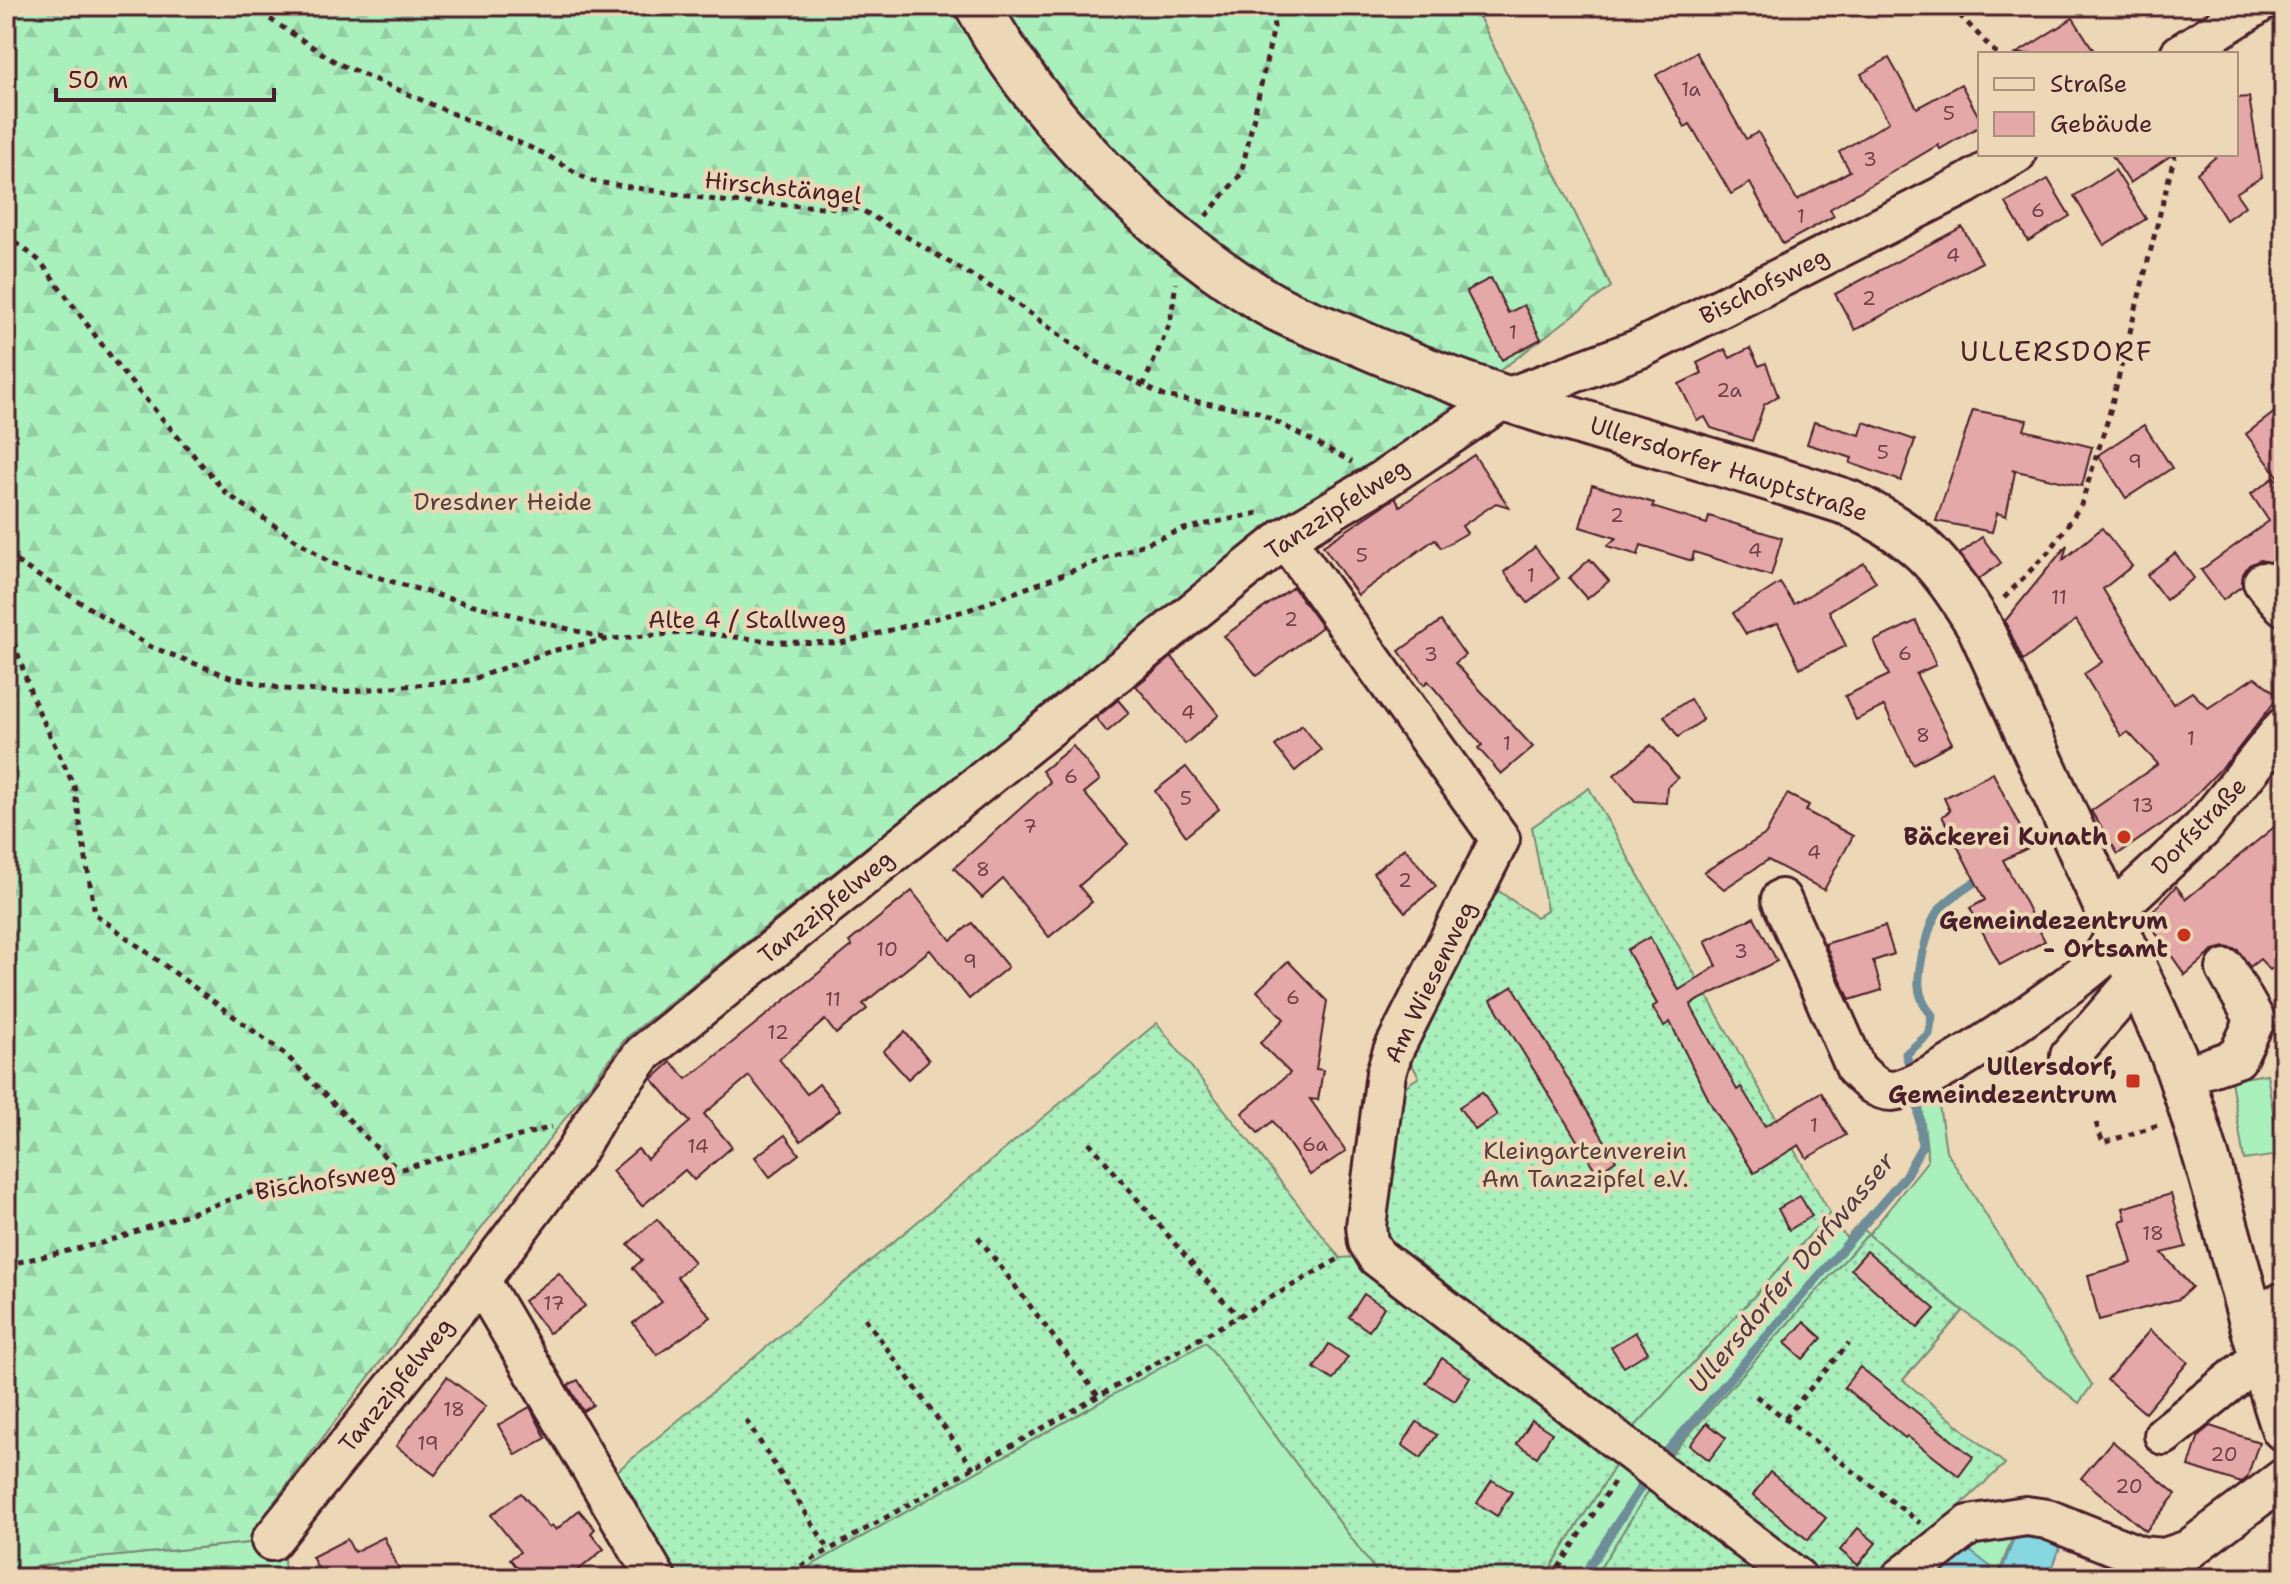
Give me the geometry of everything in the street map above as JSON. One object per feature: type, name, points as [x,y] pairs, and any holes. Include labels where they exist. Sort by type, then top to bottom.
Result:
[{"type":"main road","name":"Ullersdorfer Hauptstraße","points":[[978,6],[997,43],[1079,146],[1188,247],[1263,300],[1408,365],[1504,399],[1849,503],[1898,527],[1944,568],[1979,625],[2139,977],[2188,1095],[2264,1326],[2284,1428]]},
{"type":"street","points":[[2183,52],[2256,6]]},
{"type":"street","name":"Bischofsweg","points":[[1504,399],[1641,348],[1966,184],[2013,156]]},
{"type":"street","name":"Tanzzipfelweg","points":[[271,1541],[480,1280],[574,1155],[599,1112],[643,1054],[1300,530],[1383,480],[1504,399]]},
{"type":"street","name":"Am Wiesenweg","points":[[1300,530],[1500,839],[1393,1051],[1386,1073],[1366,1226],[1368,1242]]},
{"type":"street","name":"Dorfstraße","points":[[1781,899],[1856,1069],[1872,1085],[1893,1091],[1938,1073],[2090,969],[2111,943],[2113,923],[2129,894],[2202,829],[2284,727]]},
{"type":"street","points":[[2188,1095],[2237,1058],[2255,1020],[2226,969]]},
{"type":"street","points":[[2070,1056],[2139,977]]},
{"type":"street","points":[[1368,1242],[1377,1257],[1635,1451],[1797,1578]]},
{"type":"street","points":[[480,1280],[656,1578]]},
{"type":"street","points":[[2164,1435],[2264,1326]]},
{"type":"street","points":[[1901,1578],[1944,1541],[1969,1525],[2026,1516],[2047,1519],[2140,1556],[2164,1558],[2188,1550],[2284,1478]]},
{"type":"path","name":"Hirschstängel","points":[[250,6],[337,63],[545,154],[590,181],[729,202],[860,209],[1006,296],[1095,361],[1143,386],[1164,396],[1258,412],[1383,480]]},
{"type":"path","points":[[1143,386],[1170,323],[1179,268],[1188,247],[1211,208],[1241,174],[1274,27],[1271,6]]},
{"type":"path","points":[[1951,6],[1995,52]]},
{"type":"path","points":[[1979,625],[2052,548],[2081,505],[2108,419],[2174,156]]},
{"type":"path","points":[[6,235],[40,261],[123,373],[227,494],[331,563],[450,599],[609,639]]},
{"type":"path","name":"Alte 4 / Stallweg","points":[[6,555],[149,646],[230,677],[283,689],[339,692],[470,680],[551,651],[609,639],[693,632],[778,642],[841,643],[968,610],[1184,529],[1276,510],[1300,530]]},
{"type":"path","points":[[6,619],[33,699],[74,786],[95,914],[286,1055],[398,1170]]},
{"type":"path","points":[[2096,1123],[2103,1143],[2188,1095]]},
{"type":"path","name":"Bischofsweg","points":[[6,1265],[102,1243],[273,1185],[398,1170],[445,1160],[599,1112]]},
{"type":"path","points":[[1089,1142],[1239,1316]]},
{"type":"path","points":[[978,1237],[1099,1397]]},
{"type":"path","points":[[780,1578],[1368,1242]]},
{"type":"path","points":[[865,1318],[974,1469]]},
{"type":"path","points":[[1785,1418],[1849,1343]]},
{"type":"path","points":[[1756,1396],[1944,1541]]},
{"type":"path","points":[[746,1420],[830,1551]]},
{"type":"path","points":[[1552,1578],[1635,1451]]},
{"type":"green space","name":"Dresdner Heide","points":[[6,6],[1474,6],[1611,287],[874,841],[626,1038],[268,1510],[258,1542],[77,1560],[6,1572]]},
{"type":"green space","name":"Kleingartenverein Am Tanzzipfel e.V.","points":[[1589,788],[1830,1213],[1629,1433],[1386,1249],[1378,1232],[1397,1092],[1419,1077],[1404,1051],[1490,885],[1536,917],[1547,910],[1532,827]]},
{"type":"green space","points":[[1157,1023],[1340,1258],[1356,1257],[1613,1451],[1615,1466],[1544,1578],[1381,1578],[1206,1342],[789,1578],[669,1578],[610,1477]]},
{"type":"green space","points":[[2267,1074],[2280,1155],[2244,1160],[2231,1080]]},
{"type":"green space","points":[[1937,1092],[1946,1151],[2092,1385],[2079,1403],[1868,1234],[1665,1461],[1629,1433],[1830,1213],[1846,1238],[1858,1225],[1869,1234],[1928,1160],[1921,1097]]},
{"type":"green space","points":[[1868,1234],[1963,1311],[1903,1380],[2005,1464],[1882,1578],[1823,1578],[1665,1461]]},
{"type":"green space","points":[[1206,1342],[1381,1578],[789,1578]]},
{"type":"green space","points":[[1613,1451],[1653,1484],[1594,1578],[1544,1578],[1615,1466]]},
{"type":"green space","points":[[1653,1484],[1778,1578],[1594,1578]]},
{"type":"green space","points":[[2015,1531],[1997,1578],[1916,1578],[1951,1551]]},
{"type":"green space","points":[[258,1542],[284,1558],[285,1578],[6,1578],[6,1572],[77,1560]]},
{"type":"water","points":[[2034,1528],[2060,1547],[2049,1578],[1999,1578],[2015,1536]]},
{"type":"water","points":[[1969,1550],[1991,1567],[1986,1578],[1933,1578]]},
{"type":"building","points":[[2073,18],[2095,52],[2019,52]]},
{"type":"building","points":[[1696,52],[1746,139],[1758,132],[1797,200],[1850,171],[1839,152],[1889,122],[1861,74],[1889,58],[1917,108],[1961,84],[1978,115],[1978,127],[1940,149],[1938,145],[1830,209],[1834,216],[1783,244],[1750,183],[1731,194],[1690,124],[1685,127],[1656,75]]},
{"type":"building","points":[[2249,97],[2262,177],[2236,193],[2245,206],[2226,220],[2197,173],[2217,156],[2238,156],[2238,98]]},
{"type":"building","points":[[2112,156],[2170,156],[2130,183]]},
{"type":"building","points":[[2115,170],[2146,219],[2104,245],[2074,196]]},
{"type":"building","points":[[2048,179],[2070,216],[2028,241],[2006,203]]},
{"type":"building","points":[[1962,227],[1982,262],[1855,330],[1835,294]]},
{"type":"building","points":[[1491,278],[1508,313],[1524,305],[1541,339],[1502,360],[1466,291]]},
{"type":"building","points":[[1750,348],[1759,366],[1766,363],[1778,396],[1764,405],[1752,441],[1711,428],[1705,417],[1697,420],[1679,384],[1702,373],[1697,363],[1725,349],[1730,358]]},
{"type":"building","points":[[2284,405],[2284,484],[2246,434]]},
{"type":"building","points":[[1973,410],[2027,420],[2024,430],[2092,447],[2082,486],[2012,470],[2015,472],[2006,516],[1997,513],[1992,532],[1936,521]]},
{"type":"building","points":[[1814,422],[1860,435],[1864,422],[1915,440],[1901,481],[1850,463],[1852,458],[1807,444]]},
{"type":"building","points":[[2144,425],[2172,468],[2126,498],[2098,455]]},
{"type":"building","points":[[1474,455],[1509,507],[1496,503],[1462,526],[1467,533],[1441,548],[1435,539],[1358,595],[1323,546],[1395,498],[1400,506]]},
{"type":"building","points":[[2275,477],[2284,491],[2284,556],[2274,563],[2260,560],[2249,565],[2243,574],[2242,586],[2223,600],[2201,570],[2269,521],[2251,494]]},
{"type":"building","points":[[1592,485],[1654,503],[1652,507],[1707,524],[1709,516],[1782,538],[1771,576],[1694,552],[1692,561],[1641,545],[1638,555],[1607,546],[1616,538],[1580,527]]},
{"type":"building","points":[[2102,528],[2132,566],[2103,589],[2173,704],[2192,692],[2208,708],[2255,677],[2279,696],[2231,758],[2179,812],[2118,854],[2091,811],[2158,764],[2128,732],[2121,736],[2084,674],[2102,662],[2076,620],[2023,661],[2005,621],[2067,545],[2063,560]]},
{"type":"building","points":[[1982,537],[2001,563],[1979,579],[1960,554]]},
{"type":"building","points":[[1535,547],[1559,578],[1528,603],[1504,572]]},
{"type":"building","points":[[2175,553],[2194,578],[2166,600],[2147,575]]},
{"type":"building","points":[[1590,559],[1609,581],[1587,599],[1569,578]]},
{"type":"building","points":[[1864,563],[1876,582],[1829,611],[1846,646],[1800,668],[1778,623],[1746,634],[1733,613],[1780,583],[1794,604]]},
{"type":"building","points":[[1293,587],[1322,627],[1257,676],[1224,636]]},
{"type":"building","points":[[1441,621],[1465,655],[1455,663],[1533,747],[1501,774],[1478,748],[1482,745],[1428,681],[1424,685],[1399,651]]},
{"type":"building","points":[[1916,621],[1936,665],[1916,674],[1952,743],[1913,764],[1884,706],[1856,720],[1845,696],[1889,675],[1874,641]]},
{"type":"building","points":[[1172,657],[1219,715],[1185,744],[1136,686]]},
{"type":"building","points":[[1690,699],[1703,720],[1678,737],[1664,716]]},
{"type":"building","points":[[1118,700],[1129,713],[1107,732],[1096,718]]},
{"type":"building","points":[[1302,725],[1321,750],[1295,771],[1275,746]]},
{"type":"building","points":[[1651,745],[1678,778],[1667,787],[1666,803],[1635,801],[1614,775]]},
{"type":"building","points":[[1073,746],[1100,780],[1084,793],[1128,844],[1079,886],[1092,902],[1049,937],[1003,879],[982,898],[954,868],[1050,782],[1042,771]]},
{"type":"building","points":[[1186,767],[1219,809],[1186,836],[1155,791]]},
{"type":"building","points":[[1993,773],[2030,847],[2003,860],[2045,941],[2000,965],[1970,908],[1985,900],[1942,816],[1950,811],[1944,798]]},
{"type":"building","points":[[1787,794],[1809,805],[1806,811],[1853,836],[1824,890],[1768,860],[1724,889],[1704,872],[1766,834]]},
{"type":"building","points":[[2284,819],[2284,960],[2270,970],[2260,959],[2250,967],[2238,950],[2225,947],[2214,950],[2185,975],[2146,919],[2176,886],[2186,899]]},
{"type":"building","points":[[1405,848],[1436,886],[1405,912],[1373,873]]},
{"type":"building","points":[[912,891],[951,940],[972,923],[1008,967],[969,999],[930,950],[863,1004],[867,1009],[836,1034],[825,1020],[779,1059],[807,1094],[819,1084],[840,1110],[801,1141],[749,1076],[704,1114],[732,1147],[694,1180],[685,1170],[642,1206],[612,1171],[638,1149],[647,1159],[690,1122],[652,1079],[671,1062],[687,1079],[852,946],[849,942]]},
{"type":"building","points":[[1754,917],[1777,961],[1691,1004],[1692,1008],[1737,1090],[1741,1087],[1765,1126],[1821,1092],[1846,1135],[1807,1158],[1799,1145],[1754,1173],[1712,1106],[1670,1022],[1664,1026],[1652,1007],[1657,1004],[1627,950],[1650,937],[1679,990],[1717,966],[1705,941]]},
{"type":"building","points":[[1885,926],[1894,954],[1873,961],[1882,990],[1850,1000],[1825,944]]},
{"type":"building","points":[[1288,961],[1327,1001],[1316,1069],[1323,1070],[1318,1100],[1310,1099],[1346,1151],[1310,1175],[1273,1121],[1258,1133],[1242,1113],[1290,1073],[1260,1043],[1284,1019],[1257,991]]},
{"type":"building","points":[[1513,986],[1616,1160],[1597,1173],[1491,1000]]},
{"type":"building","points":[[905,1032],[929,1060],[908,1079],[883,1051]]},
{"type":"building","points":[[1482,1092],[1497,1115],[1475,1130],[1459,1107]]},
{"type":"building","points":[[785,1135],[799,1154],[770,1177],[755,1157]]},
{"type":"building","points":[[2171,1194],[2186,1247],[2162,1253],[2192,1287],[2179,1299],[2099,1320],[2088,1275],[2132,1263],[2120,1221],[2126,1219],[2123,1208]]},
{"type":"building","points":[[1800,1196],[1812,1216],[1789,1230],[1778,1209]]},
{"type":"building","points":[[657,1219],[694,1262],[677,1277],[711,1317],[657,1355],[633,1323],[662,1302],[633,1268],[642,1260],[628,1244]]},
{"type":"building","points":[[1867,1251],[1935,1309],[1918,1328],[1851,1269]]},
{"type":"building","points":[[559,1273],[585,1306],[549,1333],[524,1301]]},
{"type":"building","points":[[1364,1294],[1384,1307],[1369,1331],[1349,1317]]},
{"type":"building","points":[[1804,1322],[1822,1338],[1803,1359],[1785,1343]]},
{"type":"building","points":[[2150,1330],[2188,1362],[2145,1413],[2107,1380]]},
{"type":"building","points":[[1635,1332],[1648,1352],[1624,1367],[1611,1347]]},
{"type":"building","points":[[1329,1344],[1348,1357],[1333,1380],[1314,1368]]},
{"type":"building","points":[[1442,1358],[1470,1377],[1455,1401],[1426,1383]]},
{"type":"building","points":[[1860,1367],[1973,1457],[1959,1476],[1907,1436],[1905,1438],[1844,1387]]},
{"type":"building","points":[[447,1377],[486,1406],[435,1475],[396,1446]]},
{"type":"building","points":[[578,1380],[593,1405],[583,1411],[568,1385]]},
{"type":"building","points":[[530,1407],[546,1438],[516,1455],[498,1425]]},
{"type":"building","points":[[1532,1420],[1552,1433],[1537,1457],[1517,1444]]},
{"type":"building","points":[[1417,1422],[1437,1435],[1421,1458],[1402,1445]]},
{"type":"building","points":[[1707,1423],[1726,1438],[1709,1460],[1690,1445]]},
{"type":"building","points":[[2210,1426],[2259,1442],[2247,1478],[2241,1483],[2189,1466],[2199,1435]]},
{"type":"building","points":[[2112,1441],[2176,1494],[2146,1531],[2081,1478]]},
{"type":"building","points":[[1770,1472],[1826,1518],[1808,1540],[1753,1495]]},
{"type":"building","points":[[1492,1480],[1512,1492],[1497,1516],[1477,1503]]},
{"type":"building","points":[[521,1493],[549,1527],[552,1525],[556,1530],[579,1510],[595,1529],[591,1533],[604,1549],[569,1578],[526,1578],[510,1559],[520,1552],[491,1515]]},
{"type":"building","points":[[1858,1528],[1876,1543],[1858,1565],[1840,1550]]},
{"type":"building","points":[[384,1537],[403,1578],[323,1578],[312,1557],[347,1539],[354,1552]]},
{"type":"waterway","name":"Ullersdorfer Dorfwasser","points":[[1925,945],[1936,914],[1975,882]]},
{"type":"waterway","name":"Ullersdorfer Dorfwasser","points":[[1908,1061],[1906,1054],[1929,1034],[1932,1015],[1920,993],[1923,952]]},
{"type":"waterway","name":"Ullersdorfer Dorfwasser","points":[[1662,1457],[1904,1178],[1922,1146],[1918,1103]]},
{"type":"waterway","name":"Ullersdorfer Dorfwasser","points":[[1582,1578],[1646,1479]]},
{"type":"place","name":"Bäckerei Kunath","points":[[2124,837]]},
{"type":"place","name":"Gemeindezentrum - Ortsamt","points":[[2184,935]]},
{"type":"place","name":"Ullersdorf, Gemeindezentrum","points":[[2133,1081]]},
{"type":"district","name":"ULLERSDORF","points":[[2057,351]]}]
